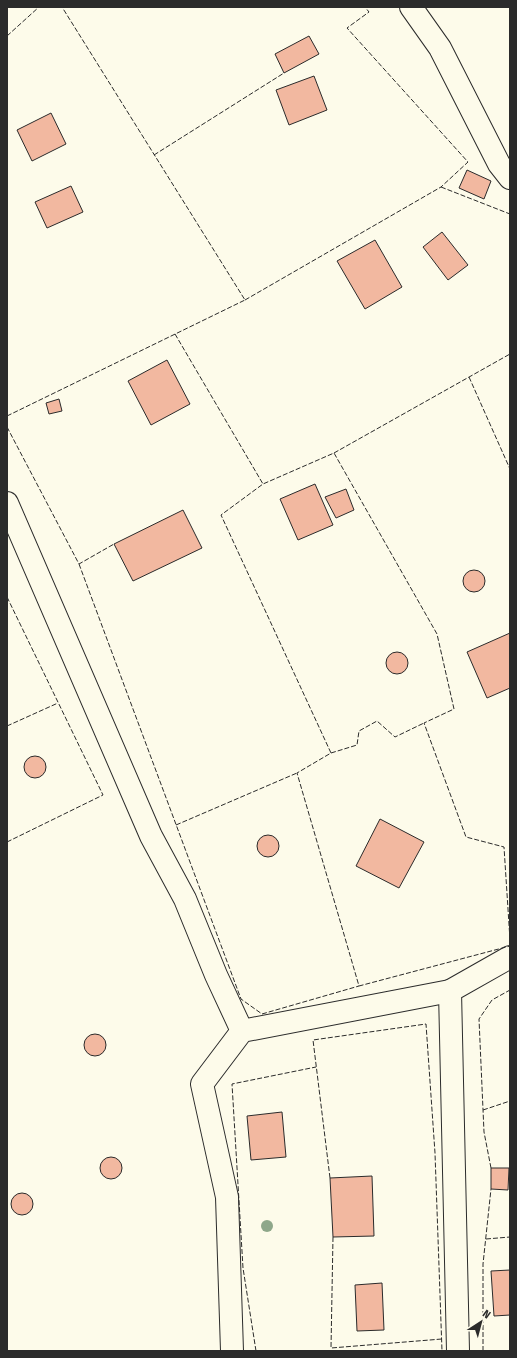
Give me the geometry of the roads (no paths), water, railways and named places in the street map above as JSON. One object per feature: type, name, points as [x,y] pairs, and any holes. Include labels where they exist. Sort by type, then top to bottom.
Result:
[{"type":"street","points":[[411,7],[440,48],[499,164],[510,178]]},
{"type":"street","points":[[7,503],[151,836],[184,899],[216,975],[242,1031]]},
{"type":"street","points":[[232,1351],[227,1197],[202,1084],[242,1031],[450,991],[510,957]]},
{"type":"street","points":[[450,991],[458,1351]]}]
